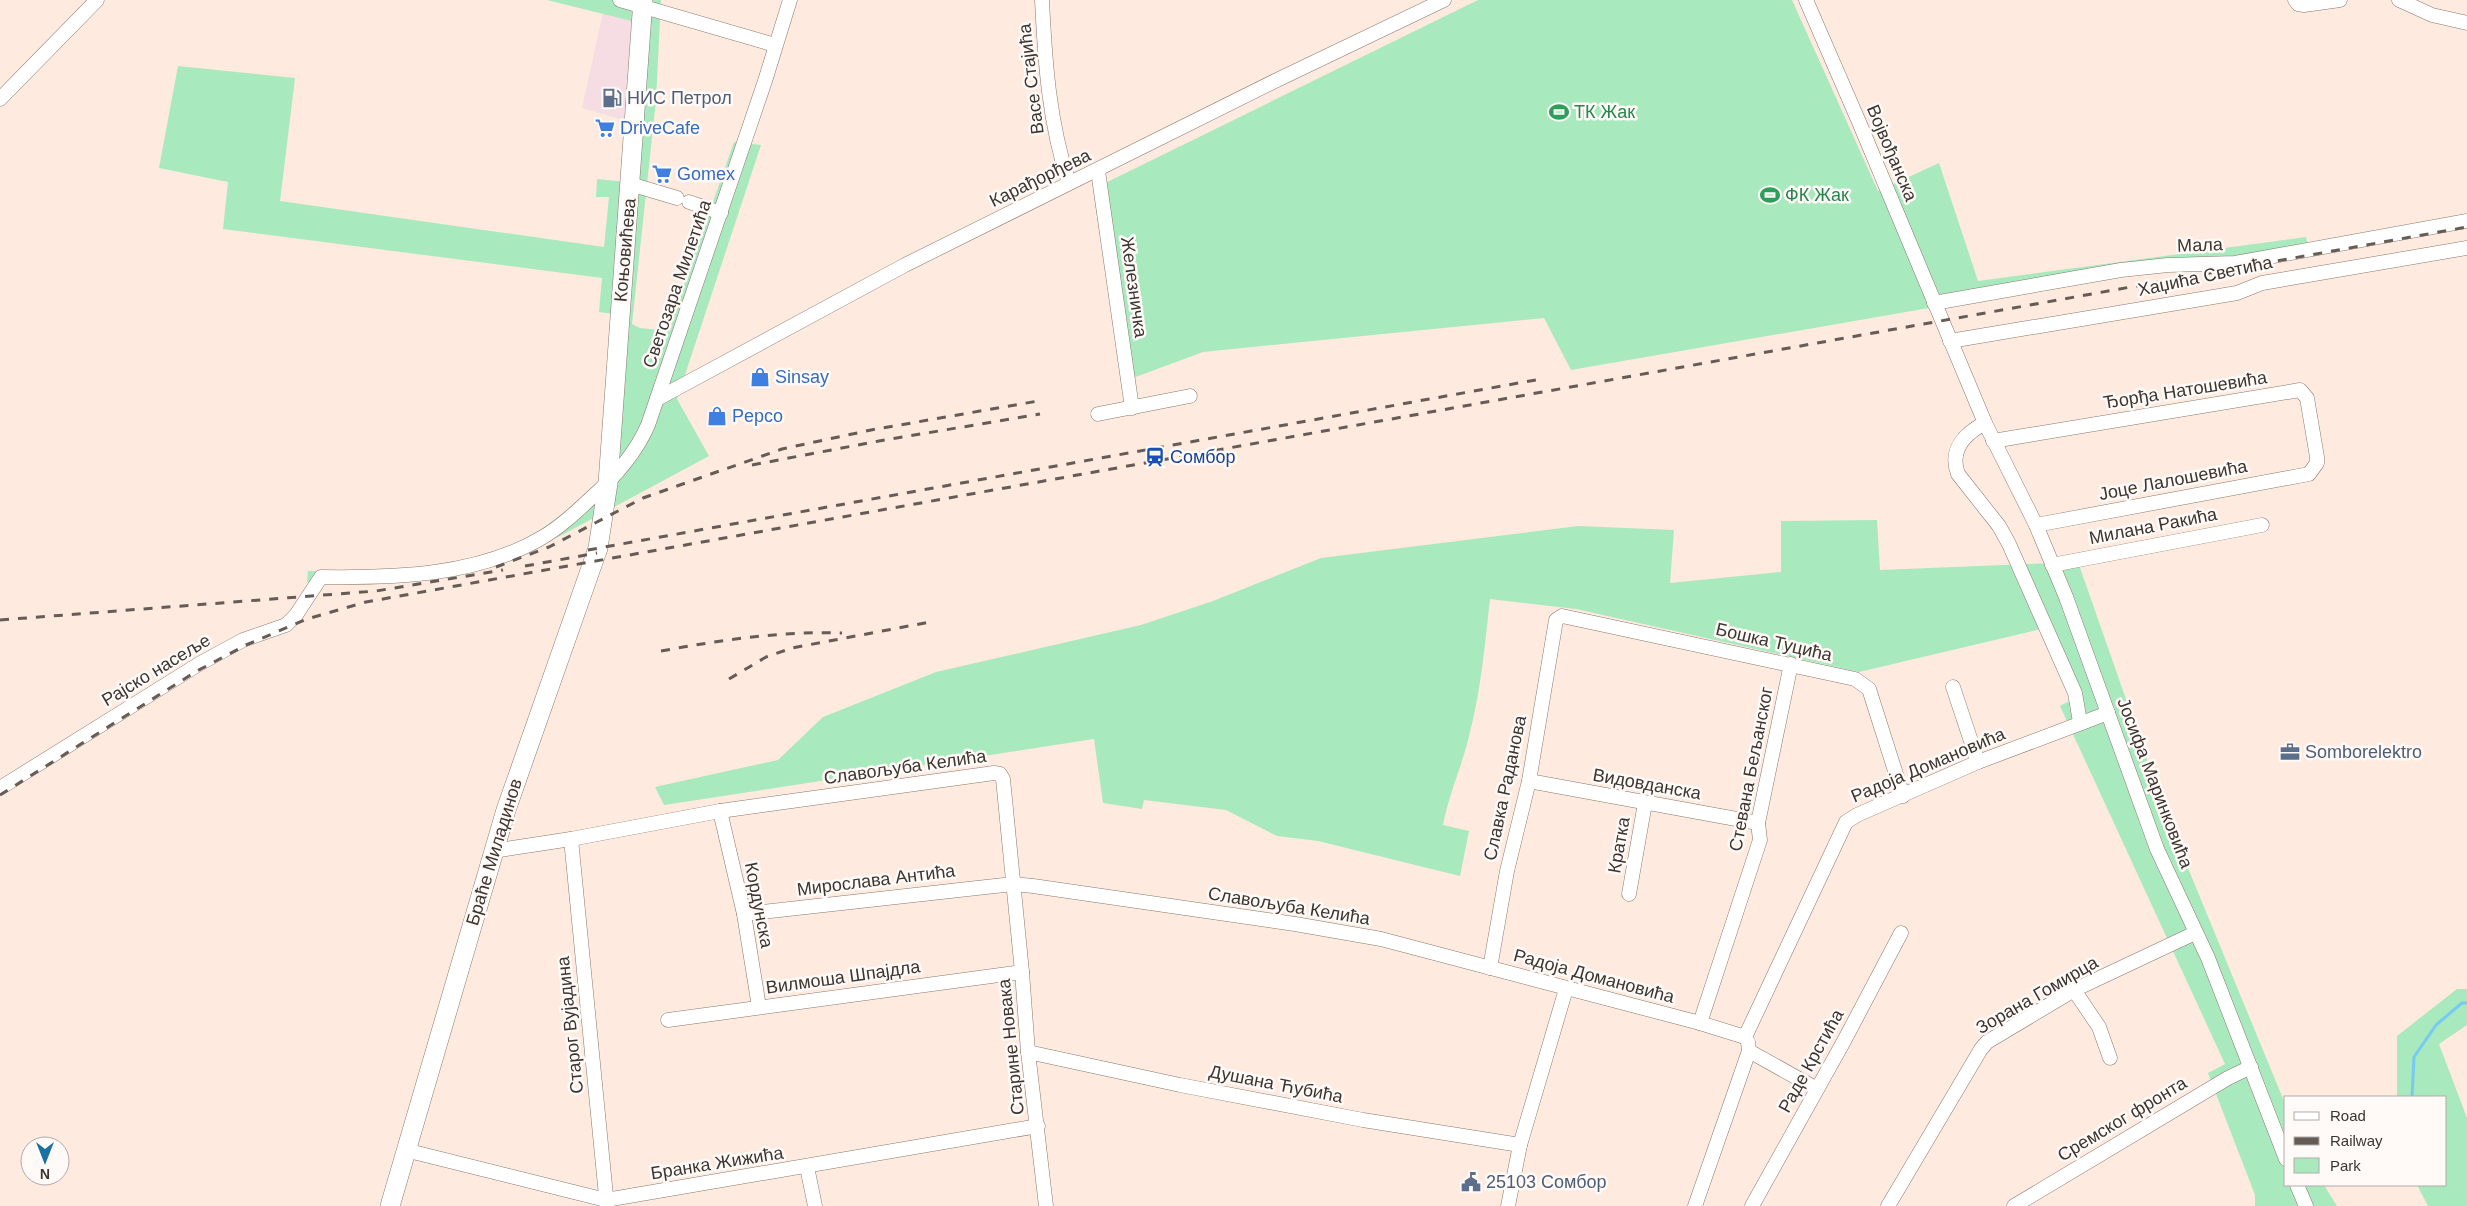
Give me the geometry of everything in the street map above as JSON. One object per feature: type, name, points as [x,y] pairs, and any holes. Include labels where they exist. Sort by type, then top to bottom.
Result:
[{"type":"main road","name":"Коњовићева","points":[[607,492],[643,3]]},
{"type":"main road","name":"Браће Миладинов","points":[[390,1206],[493,851],[598,548],[607,492]]},
{"type":"street","points":[[0,99],[97,0]]},
{"type":"street","points":[[620,0],[643,3],[775,46]]},
{"type":"street","name":"Светозара Милетића","points":[[321,577],[393,576],[437,571],[511,553],[530,545],[607,492],[640,446],[720,213],[790,0]]},
{"type":"street","name":"Васе Стајића","points":[[1042,0],[1049,97],[1056,136],[1069,183]]},
{"type":"street","name":"Карађорђева","points":[[657,400],[905,265],[1069,183],[1098,171],[1277,80],[1444,0]]},
{"type":"street","name":"Војвођанска","points":[[1806,0],[1859,122],[1941,321]]},
{"type":"street","points":[[2295,0],[2298,4],[2304,5],[2340,0]]},
{"type":"street","points":[[2399,0],[2432,15],[2467,23]]},
{"type":"street","name":"Железничка","points":[[1098,171],[1132,408]]},
{"type":"street","points":[[630,184],[720,213]]},
{"type":"street","name":"Мала","points":[[1934,303],[2121,270],[2168,265],[2235,263],[2467,221]]},
{"type":"street","name":"Хаџића Светића","points":[[1950,341],[2237,292],[2262,283],[2467,248]]},
{"type":"street","name":"Јосифа Маринковића","points":[[1941,321],[1993,441],[2036,526],[2108,713],[2157,849],[2195,932],[2251,1067],[2284,1154]]},
{"type":"street","name":"Ђорђа Натошевића","points":[[1993,441],[2300,390],[2303,391],[2307,398],[2318,457],[2314,468]]},
{"type":"street","points":[[1098,414],[1190,396]]},
{"type":"street","points":[[1985,423],[1975,428],[1958,444],[1954,464],[1958,474],[1999,526],[2009,544],[2075,693],[2080,722]]},
{"type":"street","name":"Јоце Лалошевића","points":[[2036,526],[2309,474],[2314,468]]},
{"type":"street","name":"Милана Ракића","points":[[2052,565],[2262,525]]},
{"type":"street","name":"Рајско насеље","points":[[0,788],[199,664],[243,640],[286,625],[296,615],[321,577]]},
{"type":"street","name":"Бошка Туцића","points":[[1559,617],[1569,616],[1855,679],[1869,689],[1903,796]]},
{"type":"street","name":"Славка Раданова","points":[[1490,968],[1507,870],[1529,781],[1556,620],[1559,617]]},
{"type":"street","name":"Стевана Бељанског","points":[[1700,1023],[1760,840],[1758,823],[1791,664]]},
{"type":"street","points":[[1953,687],[1978,762]]},
{"type":"street","name":"Радоја Домановића","points":[[1747,1044],[1846,822],[1857,815],[1978,762],[2108,713]]},
{"type":"street","name":"Славољуба Келића","points":[[493,851],[571,839],[720,811],[994,773],[1000,774],[1003,778],[1013,884],[1295,924],[1381,940],[1490,968]]},
{"type":"street","name":"Видовданска","points":[[1529,781],[1758,823]]},
{"type":"street","name":"Кратка","points":[[1629,894],[1645,803]]},
{"type":"street","name":"Кордунска","points":[[720,811],[744,914],[759,1007]]},
{"type":"street","name":"Старог Вујадина","points":[[571,839],[607,1203]]},
{"type":"street","name":"Мирослава Антића","points":[[744,914],[1013,884]]},
{"type":"street","name":"Старине Новака","points":[[1013,884],[1028,1052],[1046,1206]]},
{"type":"street","name":"Зорана Гомирца","points":[[1888,1206],[1981,1049],[1987,1042],[2074,990],[2195,932]]},
{"type":"street","name":"Раде Крстића","points":[[1752,1206],[1901,934]]},
{"type":"street","name":"Радоја Домановића","points":[[1490,968],[1700,1023],[1747,1044],[1817,1089]]},
{"type":"street","name":"Вилмоша Шпајдла","points":[[668,1020],[1022,972]]},
{"type":"street","points":[[1512,1206],[1520,1145],[1566,989]]},
{"type":"street","points":[[2074,990],[2099,1027],[2110,1058]]},
{"type":"street","points":[[1695,1206],[1747,1044]]},
{"type":"street","name":"Душана Ћубића","points":[[1028,1052],[1180,1085],[1363,1120],[1520,1145]]},
{"type":"street","name":"Сремског фронта","points":[[2014,1206],[2228,1078],[2251,1067]]},
{"type":"street","name":"Бранка Жижића","points":[[406,1150],[607,1203],[1038,1126]]},
{"type":"street","points":[[807,1167],[815,1206]]},
{"type":"street","points":[[2297,1186],[2306,1206]]},
{"type":"shaded area","points":[[603,13],[636,21],[630,122],[582,108]]},
{"type":"green space","points":[[547,0],[661,0],[656,100],[632,324],[640,328],[668,331],[734,142],[761,145],[677,399],[709,456],[560,536],[506,559],[357,584],[307,582],[308,571],[388,571],[442,566],[468,561],[494,553],[530,537],[573,504],[603,477],[613,314],[599,312],[602,278],[223,229],[228,182],[159,168],[178,66],[295,78],[280,201],[604,247],[609,197],[596,197],[597,179],[626,182],[636,22]]},
{"type":"green space","points":[[1478,0],[1792,0],[1878,191],[1939,163],[1978,281],[2306,237],[2309,250],[2195,262],[1571,370],[1544,318],[1203,352],[1122,382],[1093,189]]},
{"type":"green space","points":[[1877,520],[1880,570],[2078,562],[2169,822],[2284,1101],[2284,1186],[2325,1186],[2337,1206],[2255,1206],[2255,1195],[2208,1073],[2225,1064],[2060,706],[2073,699],[2041,629],[1859,672],[1576,609],[1490,599],[1474,716],[1443,825],[1469,831],[1460,876],[1318,841],[1277,836],[1226,810],[1144,800],[1142,809],[1103,803],[1094,739],[664,805],[655,787],[778,760],[823,717],[936,672],[1141,625],[1213,601],[1321,558],[1578,526],[1674,530],[1670,583],[1781,572],[1781,521]]},
{"type":"green space","points":[[2457,989],[2467,989],[2467,1025],[2439,1044],[2467,1118],[2467,1206],[2428,1206],[2418,1186],[2447,1186],[2447,1096],[2397,1096],[2397,1036]]},
{"type":"waterway","points":[[2412,1096],[2414,1057],[2436,1025],[2462,1003],[2467,1003]]},
{"type":"railway","points":[[0,795],[197,671],[246,645],[307,619],[366,602],[2467,227]]},
{"type":"railway","points":[[588,550],[1541,379]]},
{"type":"railway","points":[[496,567],[549,547],[643,498],[782,449],[871,430],[1038,401]]},
{"type":"railway","points":[[752,465],[1040,414]]},
{"type":"railway","points":[[525,566],[597,553]]},
{"type":"railway","points":[[0,620],[376,591],[503,570]]},
{"type":"railway","points":[[729,679],[766,657],[792,648],[930,622]]},
{"type":"railway","points":[[661,651],[751,637],[796,633],[842,633]]},
{"type":"place","name":"НИС Петрол","points":[[612,98]]},
{"type":"place","name":"ТК Жак","points":[[1559,112]]},
{"type":"place","name":"DriveCafe","points":[[605,128]]},
{"type":"place","name":"Gomex","points":[[662,174]]},
{"type":"place","name":"ФК Жак","points":[[1770,195]]},
{"type":"place","name":"Sinsay","points":[[760,377]]},
{"type":"place","name":"Pepco","points":[[717,416]]},
{"type":"place","name":"Сомбор","points":[[1155,457]]},
{"type":"place","name":"Somborelektro","points":[[2290,752]]},
{"type":"place","name":"25103 Сомбор","points":[[1471,1182]]}]
